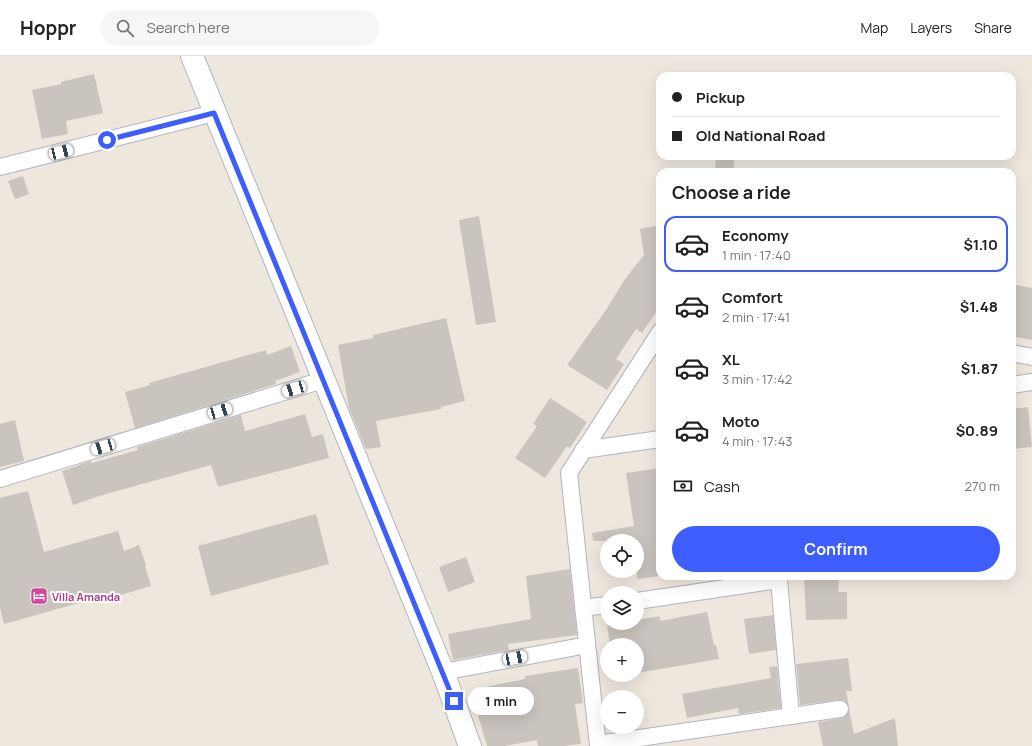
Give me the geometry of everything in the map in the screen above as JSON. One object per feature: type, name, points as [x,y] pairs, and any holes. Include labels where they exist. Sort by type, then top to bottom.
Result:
[{"type":"main road","points":[[192,56],[443,672],[470,746]]},
{"type":"street","points":[[0,167],[214,113]]},
{"type":"street","points":[[656,338],[569,473],[598,745],[840,709]]},
{"type":"street","points":[[1016,354],[1032,357]]},
{"type":"street","points":[[0,479],[323,380]]},
{"type":"street","points":[[1016,384],[1032,382]]},
{"type":"street","points":[[584,450],[656,440]]},
{"type":"street","points":[[644,600],[768,580]]},
{"type":"street","points":[[780,580],[791,716]]},
{"type":"street","points":[[583,608],[600,606]]},
{"type":"street","points":[[443,672],[587,645]]},
{"type":"building","points":[[94,74],[103,113],[66,121],[68,134],[42,139],[32,90],[61,84],[61,82]]},
{"type":"building","points":[[716,160],[734,160],[734,168],[715,168]]},
{"type":"building","points":[[23,176],[29,194],[15,199],[8,181]]},
{"type":"building","points":[[479,216],[496,322],[476,325],[459,220]]},
{"type":"building","points":[[656,226],[656,312],[642,333],[636,329],[616,359],[624,364],[607,390],[567,365],[606,310],[625,279],[644,255],[640,229]]},
{"type":"building","points":[[1016,285],[1032,288],[1032,340],[1016,337]]},
{"type":"building","points":[[446,318],[465,401],[441,407],[441,409],[376,421],[381,447],[366,449],[349,408],[338,345],[373,338],[373,335]]},
{"type":"building","points":[[291,346],[300,372],[275,381],[276,384],[135,428],[125,392],[150,385],[149,383],[266,350],[267,355]]},
{"type":"building","points":[[550,398],[587,422],[570,448],[567,446],[545,478],[515,458],[537,426],[533,424]]},
{"type":"building","points":[[1028,407],[1032,447],[1016,449],[1016,408]]},
{"type":"building","points":[[305,414],[312,437],[323,434],[329,458],[218,487],[211,465],[99,496],[73,505],[62,471],[91,461],[92,463],[138,450],[137,447],[241,415],[245,431]]},
{"type":"building","points":[[15,420],[24,461],[0,467],[0,424]]},
{"type":"building","points":[[656,469],[656,577],[637,579],[644,578],[644,534],[600,534],[600,541],[593,541],[592,533],[634,526],[626,473]]},
{"type":"building","points":[[28,491],[44,552],[118,531],[124,551],[139,545],[151,586],[94,603],[93,599],[4,624],[0,608],[0,498]]},
{"type":"building","points":[[316,514],[329,564],[211,596],[198,546]]},
{"type":"building","points":[[466,557],[475,582],[448,592],[439,567]]},
{"type":"building","points":[[570,569],[577,635],[508,644],[509,650],[453,660],[448,634],[531,619],[526,576]]},
{"type":"building","points":[[804,580],[839,580],[838,592],[847,592],[847,619],[806,620]]},
{"type":"building","points":[[707,612],[714,645],[716,645],[719,659],[644,672],[644,638],[609,638],[608,630],[644,630],[644,619],[660,616],[660,621]]},
{"type":"building","points":[[773,615],[776,650],[749,654],[744,619]]},
{"type":"building","points":[[848,658],[852,691],[846,691],[849,707],[844,700],[800,705],[796,664]]},
{"type":"building","points":[[777,666],[781,708],[739,714],[738,708],[687,718],[682,694],[771,678],[769,667]]},
{"type":"building","points":[[578,668],[583,703],[575,704],[581,744],[564,746],[538,746],[537,740],[505,746],[487,746],[478,715],[486,714],[480,688],[525,679],[525,676]]},
{"type":"building","points":[[849,709],[854,734],[895,718],[898,746],[823,746],[818,722],[842,718],[846,716]]},
{"type":"place","name":"Villa Amanda","points":[[39,596]]},
{"type":"route","points":[[107,140],[214,113],[454,701]]}]
